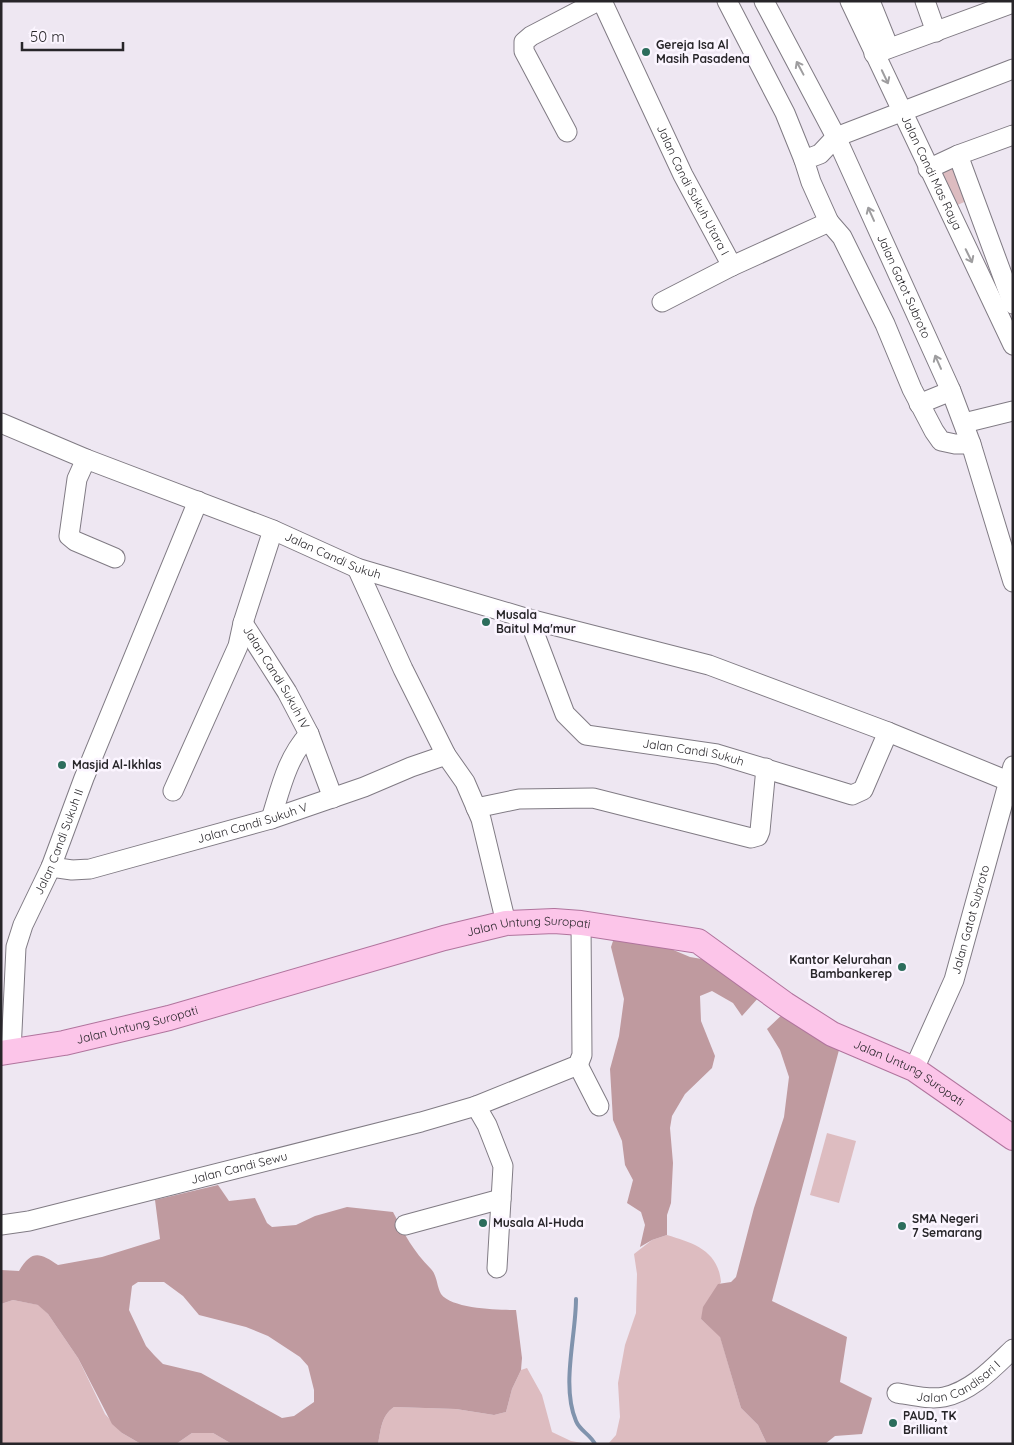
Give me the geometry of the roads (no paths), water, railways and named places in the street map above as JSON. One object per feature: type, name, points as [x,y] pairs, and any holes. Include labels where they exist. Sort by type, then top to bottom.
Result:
[{"type":"main road","name":"Jalan Untung Suropati","points":[[6,1052],[64,1043],[169,1018],[444,938],[506,923],[554,921],[581,923],[698,942],[784,1004],[832,1034],[914,1069],[1013,1138]]},
{"type":"street","points":[[568,132],[524,51],[524,42],[531,36],[598,1]]},
{"type":"street","name":"Jalan Candi Sukuh Utara I","points":[[602,1],[684,175],[732,266],[829,222]]},
{"type":"street","points":[[727,1],[785,113],[811,182],[829,222],[842,237],[881,315],[919,404],[941,441],[955,444],[971,444]]},
{"type":"street","name":"Jalan Gatot Subroto","points":[[764,1],[836,137],[951,391],[971,444],[1013,582]]},
{"type":"street","name":"Jalan Candi Mas Raya","points":[[850,1],[882,51],[901,110],[928,169],[1005,301],[1011,336]]},
{"type":"street","points":[[870,1],[882,51],[936,32],[1001,4]]},
{"type":"street","points":[[925,1],[936,32]]},
{"type":"street","points":[[804,160],[820,154],[836,137],[901,110],[1013,69]]},
{"type":"street","points":[[928,169],[958,155],[1013,135]]},
{"type":"street","points":[[958,155],[1005,301]]},
{"type":"street","points":[[662,302],[732,266]]},
{"type":"street","points":[[919,404],[951,391]]},
{"type":"street","points":[[964,423],[1013,411]]},
{"type":"street","name":"Jalan Candi Sukuh","points":[[1,423],[86,459],[273,530],[357,568],[529,619],[709,665],[1011,777]]},
{"type":"street","points":[[86,459],[77,480],[69,536],[75,541],[115,558]]},
{"type":"street","name":"Jalan Candi Sukuh II","points":[[6,1052],[16,947],[23,925],[51,867],[94,752],[198,501]]},
{"type":"street","points":[[174,791],[238,646],[243,623],[273,530]]},
{"type":"street","points":[[357,568],[403,669],[446,755],[465,782],[481,819],[506,923]]},
{"type":"street","name":"Jalan Candi Sukuh","points":[[529,619],[566,714],[586,735],[717,754],[852,795],[858,794],[863,790],[888,732]]},
{"type":"street","name":"Jalan Candi Sukuh IV","points":[[243,623],[287,692],[309,734],[333,798]]},
{"type":"street","name":"Jalan Candi Sukuh IV","points":[[271,819],[287,766],[298,746],[309,734]]},
{"type":"street","name":"Jalan Candi Sukuh V","points":[[51,867],[72,870],[90,869],[271,819],[333,798],[446,755]]},
{"type":"street","points":[[476,808],[519,799],[593,798],[751,838],[758,836],[760,831],[766,768]]},
{"type":"street","name":"Jalan Gatot Subroto","points":[[914,1069],[954,980],[1011,777]]},
{"type":"street","points":[[581,923],[582,1055],[578,1065],[599,1106]]},
{"type":"street","name":"Jalan Candi Sewu","points":[[1,1225],[48,1216],[476,1106],[578,1065]]},
{"type":"street","points":[[476,1106],[487,1125],[503,1166],[496,1268]]},
{"type":"street","points":[[405,1225],[501,1199]]},
{"type":"street","name":"Jalan Candisari I","points":[[897,1393],[943,1397],[964,1389],[984,1377],[1013,1349]]},
{"type":"waterway","points":[[576,1299],[570,1361],[570,1392],[576,1421],[595,1444]]},
{"type":"place","name":"Gereja Isa Al Masih Pasadena","points":[[646,52]]},
{"type":"place","name":"Musala Baitul Ma'mur","points":[[486,622]]},
{"type":"place","name":"Masjid Al-Ikhlas","points":[[62,765]]},
{"type":"place","name":"Kantor Kelurahan Bambankerep","points":[[902,967]]},
{"type":"place","name":"Musala Al-Huda","points":[[483,1223]]},
{"type":"place","name":"SMA Negeri 7 Semarang","points":[[902,1226]]},
{"type":"place","name":"PAUD, TK Brilliant","points":[[893,1423]]}]
